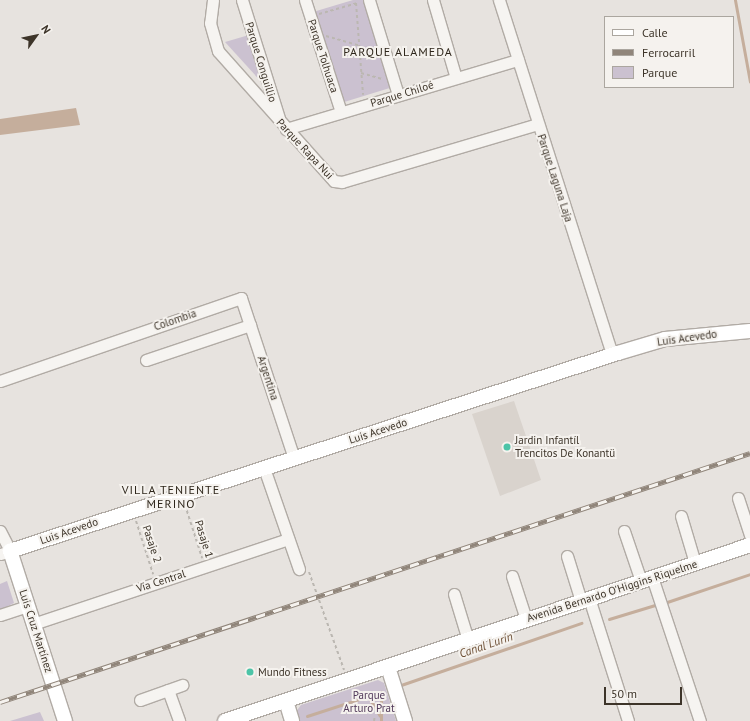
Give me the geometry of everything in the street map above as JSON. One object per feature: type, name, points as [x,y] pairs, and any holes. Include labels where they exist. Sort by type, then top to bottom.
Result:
[{"type":"main road","name":"Luis Acevedo","points":[[5,553],[182,494],[665,339],[750,331]]},
{"type":"main road","name":"Avenida Bernardo O'Higgins Riquelme","points":[[225,721],[750,545]]},
{"type":"main road","name":"Luis Cruz Martínez","points":[[5,553],[27,606],[65,721]]},
{"type":"main road","points":[[388,667],[405,721]]},
{"type":"main road","points":[[286,701],[292,721]]},
{"type":"street","name":"Parque Conguillio","points":[[242,0],[283,126]]},
{"type":"street","name":"Parque Tolhuaca","points":[[305,0],[341,112]]},
{"type":"street","points":[[433,0],[456,78]]},
{"type":"street","name":"Parque Laguna Laja","points":[[500,0],[612,355]]},
{"type":"street","name":"Parque Rapa Nui","points":[[210,1],[210,23],[218,51],[283,126],[334,181],[342,182],[538,124]]},
{"type":"street","points":[[365,1],[398,95]]},
{"type":"street","name":"Parque Chiloé","points":[[283,126],[363,106],[518,60]]},
{"type":"street","name":"Argentina","points":[[241,298],[294,458]]},
{"type":"street","name":"Colombia","points":[[0,381],[241,298]]},
{"type":"street","points":[[146,360],[250,325]]},
{"type":"street","points":[[264,468],[299,568]]},
{"type":"street","points":[[738,498],[750,536]]},
{"type":"street","points":[[681,516],[695,563]]},
{"type":"street","points":[[0,531],[5,553]]},
{"type":"street","points":[[624,531],[646,579],[700,721]]},
{"type":"street","name":"Vía Central","points":[[33,624],[288,539]]},
{"type":"street","points":[[567,556],[585,600],[628,721]]},
{"type":"street","points":[[512,576],[526,619]]},
{"type":"street","points":[[454,594],[468,640]]},
{"type":"street","points":[[0,615],[27,606]]},
{"type":"street","points":[[140,700],[182,685]]},
{"type":"street","points":[[168,690],[179,721]]},
{"type":"path","points":[[310,16],[365,1]]},
{"type":"path","points":[[356,3],[363,106]]},
{"type":"path","points":[[315,32],[360,46]]},
{"type":"path","points":[[361,73],[395,83]]},
{"type":"path","name":"Pasaje 1","points":[[182,494],[204,567]]},
{"type":"path","name":"Pasaje 2","points":[[133,510],[156,583]]},
{"type":"path","points":[[374,721],[375,715]]},
{"type":"shaded area","points":[[76,108],[80,125],[0,135],[0,119]]},
{"type":"shaded area","name":"Jardin Infantíl Trencitos De Konantü","points":[[514,401],[541,480],[500,496],[472,414]]},
{"type":"green space","points":[[353,0],[366,0],[393,87],[341,103],[313,12]]},
{"type":"green space","points":[[249,35],[265,86],[225,42]]},
{"type":"green space","points":[[7,581],[14,603],[0,610],[0,584]]},
{"type":"green space","name":"Parque Arturo Prat","points":[[378,680],[384,683],[396,721],[298,721],[295,713],[301,705]]},
{"type":"green space","points":[[40,712],[44,721],[10,721]]},
{"type":"waterway","points":[[735,0],[750,82]]},
{"type":"waterway","name":"Canal Lurín","points":[[667,602],[750,574]]},
{"type":"waterway","name":"Canal Lurín","points":[[609,619],[655,605]]},
{"type":"waterway","name":"Canal Lurín","points":[[398,686],[581,623]]},
{"type":"waterway","name":"Canal Lurín","points":[[307,716],[381,692],[381,721]]},
{"type":"waterway","points":[[368,696],[380,716]]},
{"type":"railway","points":[[0,702],[750,453]]},
{"type":"place","name":"Jardin Infantíl Trencitos De Konantü","points":[[507,447]]},
{"type":"place","name":"Mundo Fitness","points":[[250,672]]},
{"type":"district","name":"PARQUE ALAMEDA","points":[[398,52]]},
{"type":"district","name":"VILLA TENIENTE MERINO","points":[[171,497]]}]
